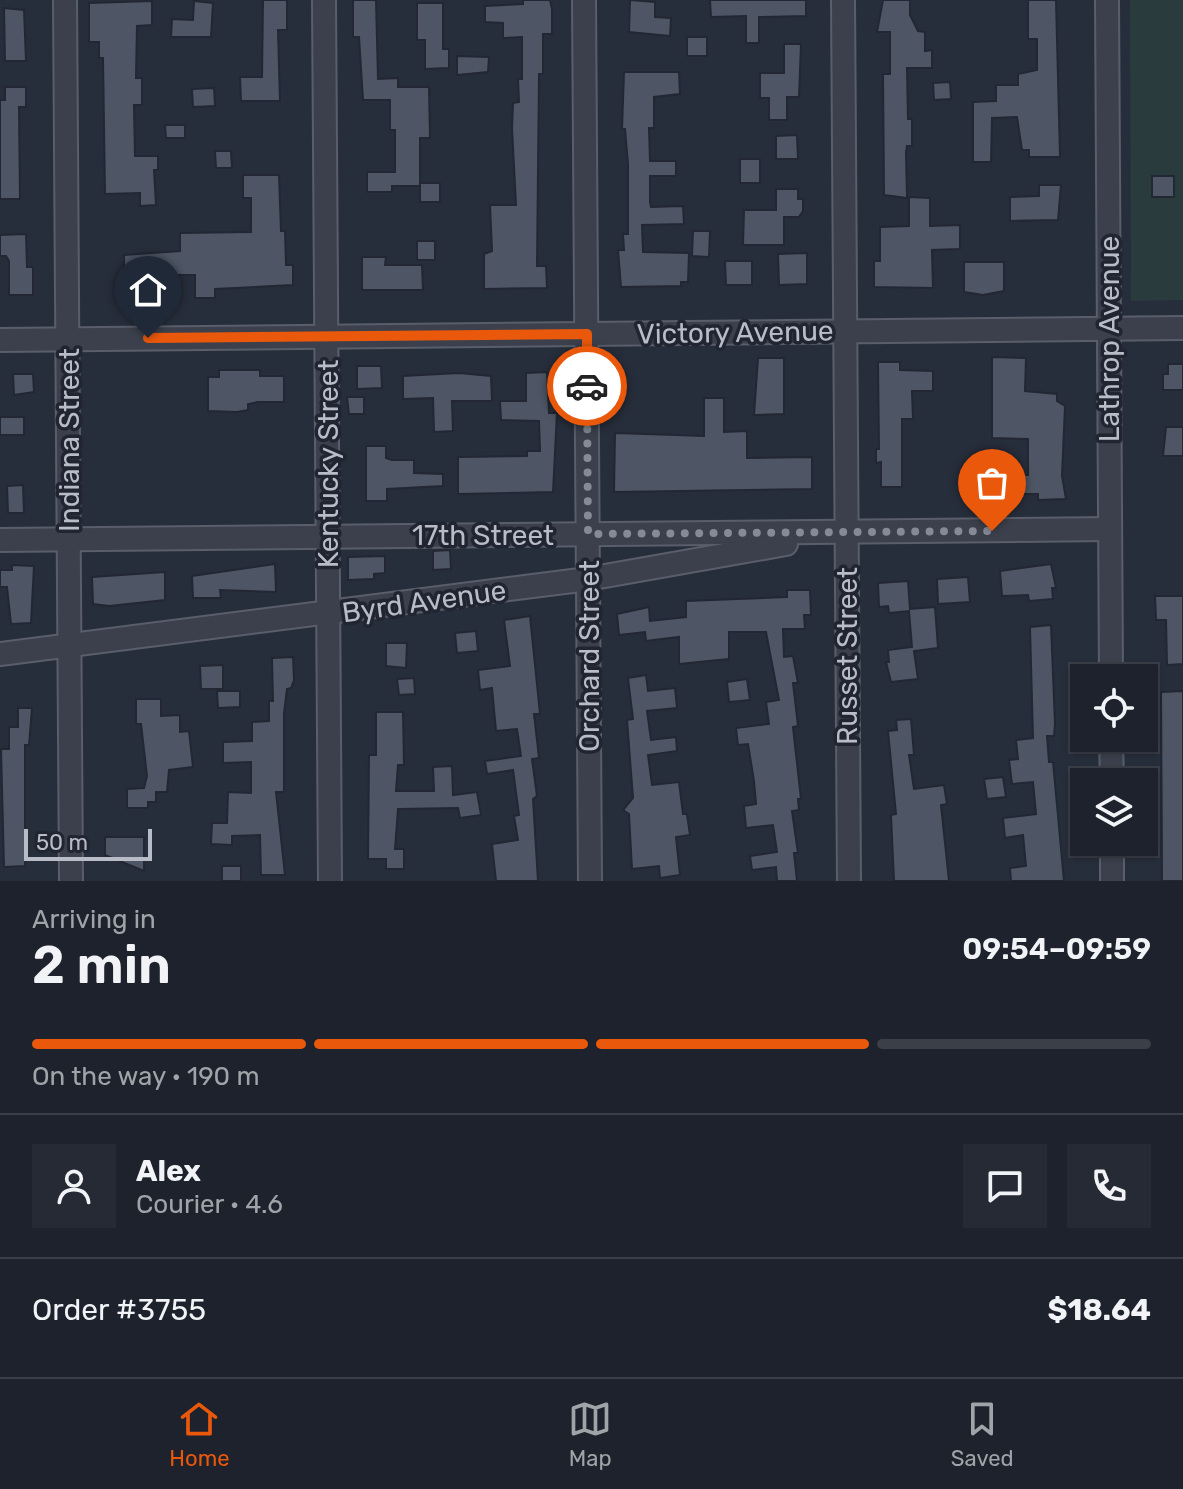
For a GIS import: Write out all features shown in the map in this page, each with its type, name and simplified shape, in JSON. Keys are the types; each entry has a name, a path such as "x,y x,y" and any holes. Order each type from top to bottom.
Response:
{"street":[{"name":"Indiana Street","path":"65,0 71,881"},
{"name":"Kentucky Street","path":"324,0 330,881"},
{"name":"Orchard Street","path":"584,0 590,881"},
{"name":"Russet Street","path":"843,0 849,881"},
{"name":"Lathrop Avenue","path":"1107,0 1111,664"},
{"name":"Victory Avenue","path":"0,340 1183,328"},
{"name":"17th Street","path":"0,540 1110,529"},
{"name":"Byrd Avenue","path":"0,654 329,615 588,579 846,534"},
{"path":"1112,856 1112,881"}],"shaded area":[{"path":"1130,0 1183,0 1183,300 1131,301"}],"building":[{"path":"263,0 287,0 287,30 278,30 280,101 241,101 240,77 262,77"},
{"path":"353,0 376,0 378,79 398,78 398,87 429,87 430,138 420,138 420,186 392,186 392,192 367,192 367,172 395,172 395,130 390,130 390,100 363,100 359,37 353,37"},
{"path":"523,0 550,0 552,9 552,34 543,34 543,74 539,74 537,266 546,266 547,288 484,289 484,254 492,251 490,205 516,205 513,103 519,102 518,79 522,79 522,37 503,38 503,23 485,22 485,6 523,4"},
{"path":"630,0 655,2 655,17 671,18 670,36 629,32"},
{"path":"710,0 806,0 806,16 759,17 759,43 746,43 746,16 711,17"},
{"path":"883,0 910,0 910,15 918,31 925,32 925,51 932,50 932,68 907,68 912,146 907,146 906,152 907,198 884,195 883,74 890,74 890,32 877,32"},
{"path":"1028,0 1056,0 1060,157 1029,157 1029,150 1022,150 1017,117 992,118 991,162 973,162 973,102 996,101 996,85 1018,85 1018,74 1037,70 1037,39 1028,39"},
{"path":"152,1 152,25 137,26 136,78 142,78 142,105 134,105 135,156 158,156 158,170 154,170 156,205 140,206 140,193 105,194 103,58 99,58 99,42 89,42 89,3"},
{"path":"194,1 213,3 211,37 171,37 172,19 193,20"},
{"path":"417,3 443,3 443,49 449,49 449,68 425,69 425,40 417,40"},
{"path":"4,8 24,10 26,61 5,61"},
{"path":"687,37 707,37 707,56 687,56"},
{"path":"784,44 801,44 799,97 787,97 787,120 769,120 769,98 760,98 760,73 784,73"},
{"path":"457,56 489,57 488,72 457,75"},
{"path":"624,72 679,72 680,94 654,97 654,128 649,128 650,161 676,161 676,176 650,176 650,202 651,207 683,206 684,224 642,225 643,252 689,253 688,282 681,282 681,286 621,287 618,250 624,250 623,234 628,234 628,164 625,129 622,129"},
{"path":"950,82 951,99 934,100 933,83"},
{"path":"5,87 26,87 26,107 19,107 20,199 0,199 0,100 5,100"},
{"path":"214,88 215,106 193,107 192,89"},
{"path":"165,125 185,125 185,138 166,138"},
{"path":"797,135 798,159 776,159 776,136"},
{"path":"215,151 231,151 232,168 216,168"},
{"path":"740,159 760,159 760,183 740,183"},
{"path":"243,175 279,175 281,231 285,231 286,265 293,265 293,285 215,289 215,298 195,298 195,275 147,275 147,284 124,284 124,255 180,251 180,233 251,232 251,198 243,198"},
{"path":"1152,176 1174,176 1174,197 1152,197"},
{"path":"420,183 440,183 440,202 420,202"},
{"path":"1039,185 1061,185 1058,220 1010,221 1010,197 1039,196"},
{"path":"776,189 798,189 798,199 803,199 803,211 799,217 784,217 784,245 743,245 744,210 776,210"},
{"path":"909,197 930,198 930,226 960,225 960,249 932,250 933,288 874,287 874,261 880,261 880,227 909,226"},
{"path":"693,231 710,231 709,257 692,256"},
{"path":"26,234 27,267 33,267 33,295 9,295 9,261 6,256 0,256 0,235"},
{"path":"417,241 435,241 435,260 417,260"},
{"path":"807,253 807,284 779,285 778,254"},
{"path":"362,257 386,257 385,265 422,265 423,290 362,290"},
{"path":"725,261 752,261 752,285 726,285"},
{"path":"964,262 1004,262 1004,291 983,295 964,292"},
{"path":"992,357 1026,358 1025,391 1057,394 1057,401 1065,406 1062,476 1066,499 1038,500 1038,494 1016,494 1016,475 1028,475 1028,439 992,438"},
{"path":"758,358 784,358 784,414 754,415"},
{"path":"878,362 900,362 900,370 933,371 933,391 912,391 913,419 902,419 902,487 881,487 881,462 876,463 876,449 879,449"},
{"path":"1168,364 1183,364 1183,390 1163,390 1163,374 1168,374"},
{"path":"357,366 381,366 382,388 357,389"},
{"path":"219,370 260,370 260,376 284,376 284,402 248,404 248,410 237,412 208,411 208,377 219,377"},
{"path":"547,372 549,413 557,413 553,492 458,494 458,457 527,456 527,451 540,451 539,421 501,420 500,401 526,401 526,373"},
{"path":"459,373 491,376 492,401 452,401 453,431 434,432 433,398 403,399 403,376"},
{"path":"13,374 33,374 34,392 14,395"},
{"path":"347,397 364,397 364,414 349,414"},
{"path":"704,398 724,398 724,432 747,431 747,458 812,457 812,489 614,492 615,433 704,436"},
{"path":"0,417 24,417 24,435 0,435"},
{"path":"1166,427 1183,427 1183,456 1163,456"},
{"path":"366,446 386,446 386,458 392,460 414,460 414,473 443,474 443,486 387,489 387,501 366,501"},
{"path":"23,485 24,513 8,513 7,486"},
{"path":"450,550 451,569 433,570 433,551"},
{"path":"385,556 385,573 374,574 374,579 348,580 348,557"},
{"path":"275,564 276,592 220,590 221,598 193,598 192,576"},
{"path":"1051,564 1056,588 1052,588 1053,599 1029,601 1028,595 1002,596 1000,571"},
{"path":"12,565 34,566 31,623 11,624 7,587 0,587 0,570 12,570"},
{"path":"165,572 165,600 109,606 93,604 92,577"},
{"path":"968,577 970,602 938,604 937,579"},
{"path":"908,581 910,609 935,607 938,648 914,651 918,679 891,682 886,662 889,662 888,650 912,647 909,611 889,613 888,606 879,607 878,583"},
{"path":"787,590 810,590 811,615 804,615 805,629 783,629 784,657 793,656 798,683 793,683 798,726 793,727 801,799 798,799 799,810 792,811 798,853 794,853 797,881 777,881 776,867 752,870 750,856 777,852 773,825 746,828 744,806 756,804 754,781 748,744 738,745 736,728 769,724 766,702 779,700 766,632 729,632 729,659 679,664 679,637 646,641 645,632 619,635 617,614 649,607 650,621 686,617 686,601 787,597"},
{"path":"1155,596 1183,596 1183,664 1167,665 1166,620 1156,620"},
{"path":"530,616 540,714 534,714 539,758 532,759 537,796 533,799 538,881 496,881 492,844 518,840 514,816 519,815 513,770 487,774 485,761 521,756 517,729 496,731 492,688 480,690 478,670 510,666 504,620"},
{"path":"1051,625 1055,724 1054,736 1047,736 1049,762 1053,762 1064,881 1011,881 1010,868 1026,866 1023,835 1005,838 1003,818 1036,814 1033,782 1012,784 1009,760 1018,759 1016,740 1033,738 1030,627"},
{"path":"476,631 478,651 457,653 455,633"},
{"path":"386,643 407,643 406,668 386,666"},
{"path":"293,657 294,680 291,688 287,689 284,713 284,792 276,792 285,875 261,875 260,835 232,836 232,845 211,844 212,823 227,823 228,792 251,793 251,762 223,763 223,742 252,741 252,722 269,721 269,701 273,701 272,658"},
{"path":"223,665 223,689 201,689 200,666"},
{"path":"646,675 648,691 675,688 677,708 647,711 651,740 676,737 677,751 648,755 652,785 679,782 683,814 687,814 690,835 676,837 680,875 660,878 659,866 632,869 629,814 623,810 633,798 627,720 633,719 628,678"},
{"path":"414,678 415,694 399,695 397,679"},
{"path":"747,679 750,700 729,702 727,682"},
{"path":"217,691 240,691 240,707 218,708"},
{"path":"1183,691 1183,881 1162,881 1161,692"},
{"path":"136,699 161,699 161,716 180,715 180,732 189,731 193,767 169,770 167,792 156,792 156,802 148,802 148,808 127,808 127,789 144,788 147,776 141,724 136,724"},
{"path":"18,708 32,708 29,745 25,745 25,866 4,867 1,749 9,749 9,727 18,727"},
{"path":"376,712 403,712 404,765 398,765 396,791 434,791 433,767 452,766 453,795 477,792 481,815 460,818 458,808 398,809 395,849 404,849 404,869 386,869 386,859 368,859 369,755 376,755"},
{"path":"911,719 914,755 909,755 914,789 944,785 947,804 941,805 949,881 894,881 891,815 896,814 888,731 897,730 896,720"},
{"path":"1003,777 1006,797 987,799 984,779"},
{"path":"105,837 144,837 144,871 105,855"},
{"path":"222,866 241,866 241,881 222,881"}],"way so far":[{"path":"587,386 588,534 992,531"}],"route":[{"path":"148,338 587,334 587,386"}]}
